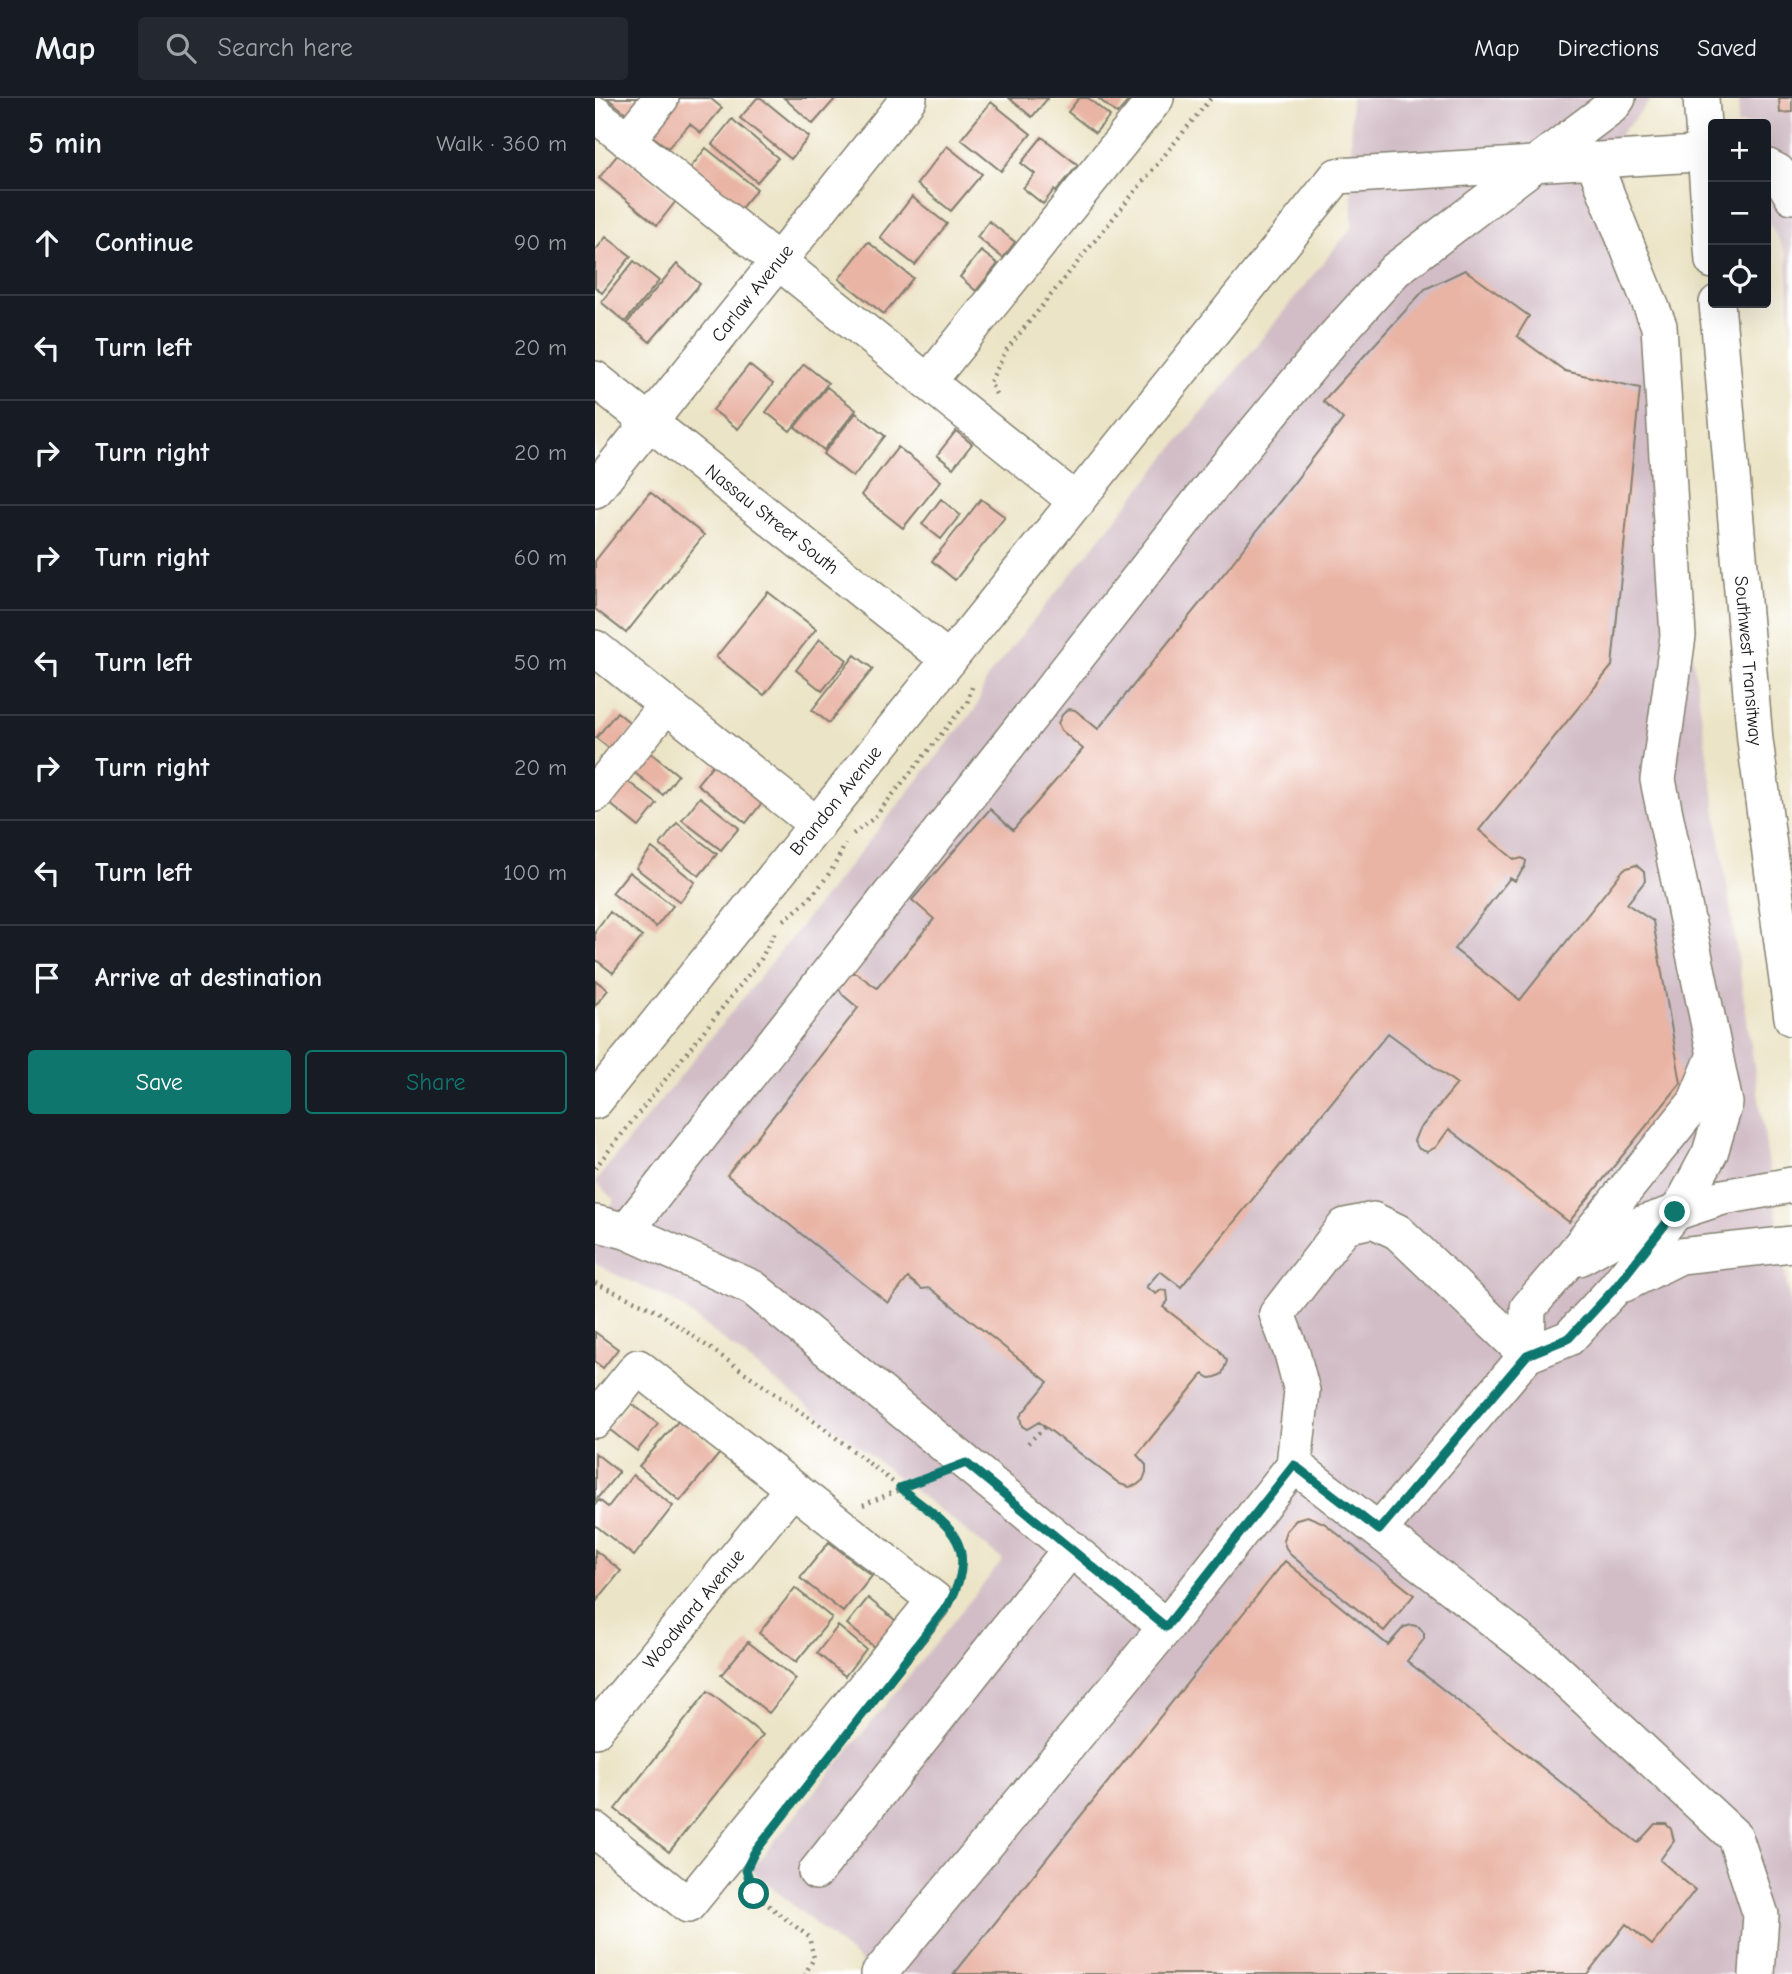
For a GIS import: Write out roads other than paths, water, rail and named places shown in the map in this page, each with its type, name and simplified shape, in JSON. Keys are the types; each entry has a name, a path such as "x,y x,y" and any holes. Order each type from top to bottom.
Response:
{"street":[{"path":"627,140 661,98"},
{"name":"Carlaw Avenue","path":"595,490 909,98"},
{"path":"928,382 1156,98"},
{"path":"1166,1627 753,1289 610,1227 1331,341 1395,270 1612,106 1618,98"},
{"path":"1701,98 1708,146"},
{"path":"595,114 1077,502"},
{"name":"Brandon Avenue","path":"595,1101 817,825 962,671 1077,502 1337,176 1708,153"},
{"path":"1379,1530 1527,1355 1569,1338 1615,1288 1683,1203 1710,1153 1725,1102 1658,780 1678,636 1659,326 1593,160"},
{"path":"1771,169 1777,172 1792,196"},
{"path":"1710,182 1712,245"},
{"name":"Southwest Transitway","path":"1717,308 1755,740 1792,1018"},
{"name":"Nassau Street South","path":"595,379 962,671"},
{"path":"595,648 817,825"},
{"path":"595,794 666,705"},
{"path":"1527,1355 1528,1308 1695,1103 1714,1057"},
{"path":"1564,1266 1638,1225 1723,1197 1792,1185"},
{"path":"879,1974 1166,1627 1294,1465 1302,1391 1292,1353 1277,1314 1345,1226 1373,1220 1398,1233 1527,1355"},
{"path":"1615,1288 1679,1256 1792,1244"},
{"path":"595,1420 638,1367 936,1600 688,1905 595,1830"},
{"path":"1294,1465 1545,1660 1735,1837 1761,1915 1757,1974"},
{"name":"Woodward Avenue","path":"595,1730 792,1489"},
{"path":"816,1872 1071,1548"}]}
